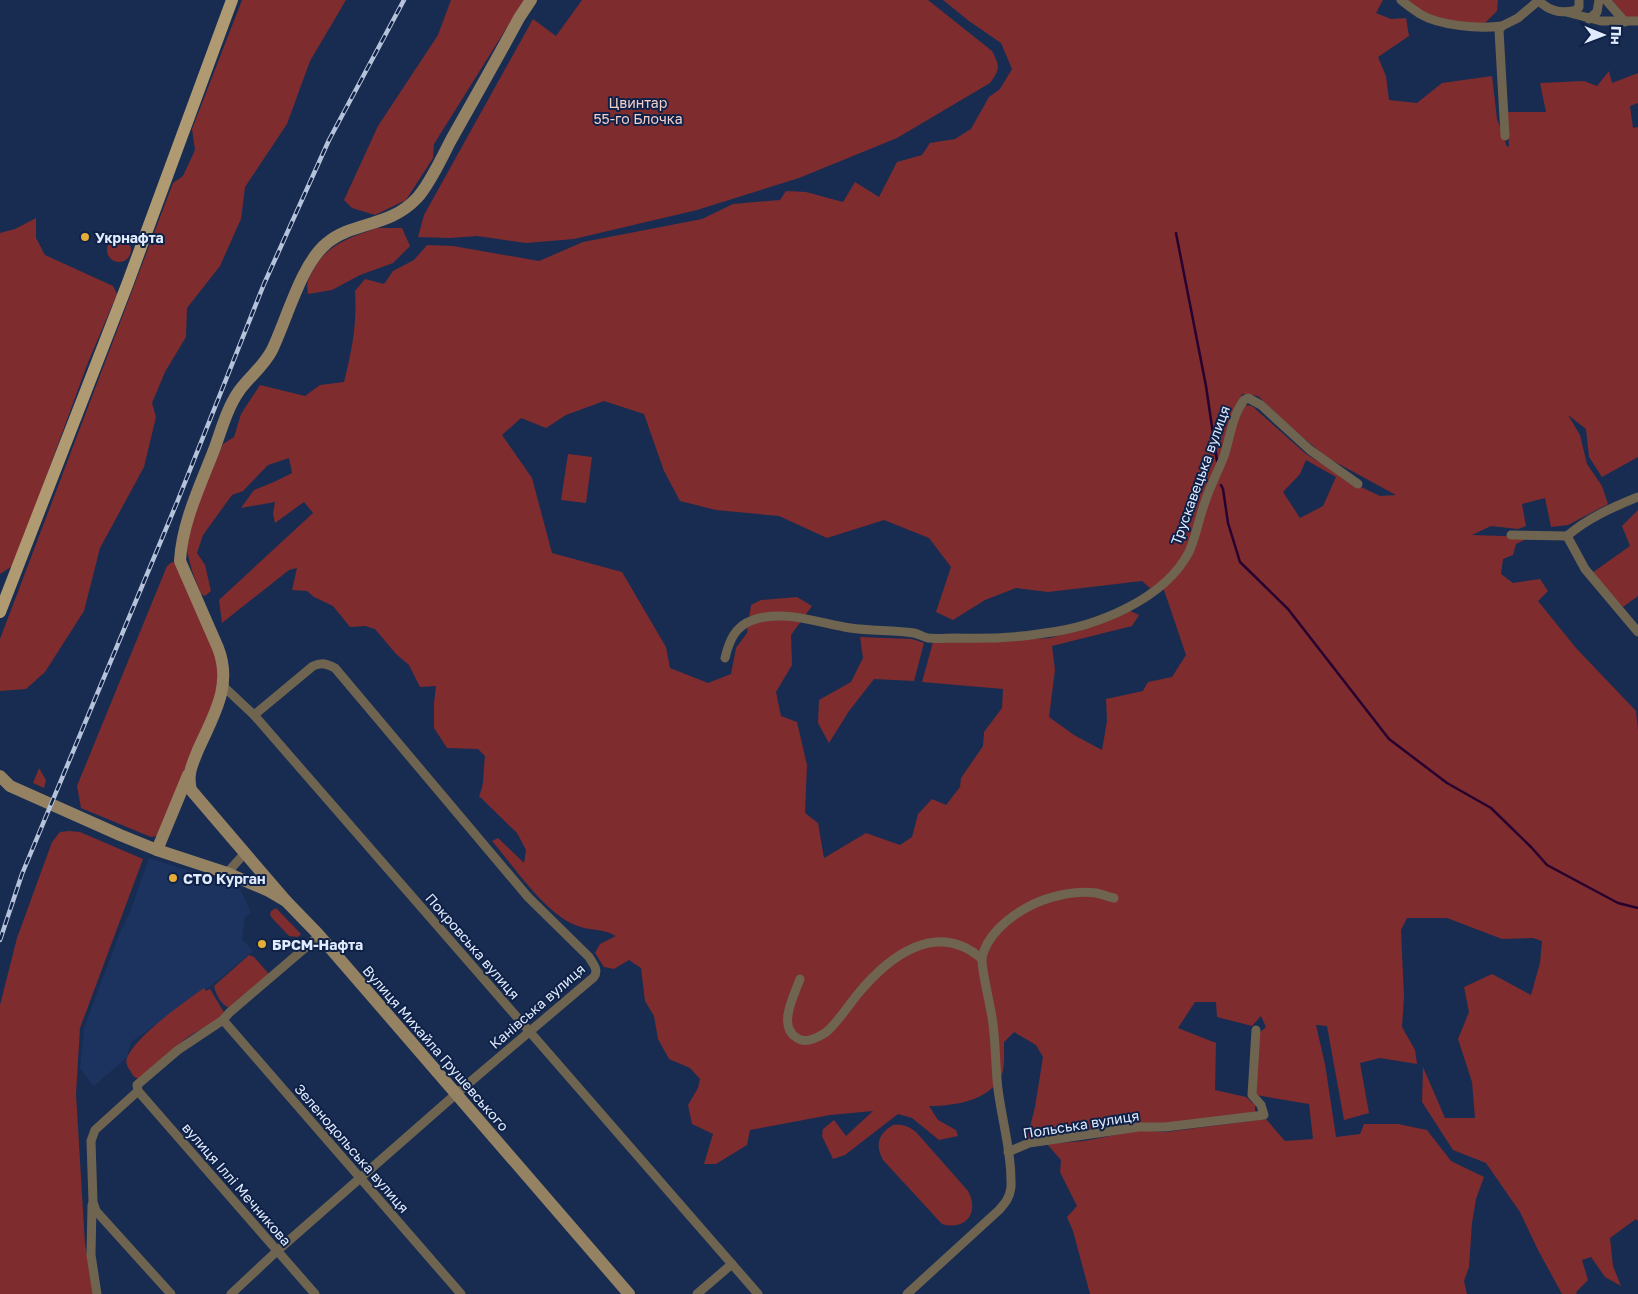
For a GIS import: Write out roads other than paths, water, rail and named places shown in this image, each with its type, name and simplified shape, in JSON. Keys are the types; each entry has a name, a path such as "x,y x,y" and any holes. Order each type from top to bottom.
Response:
{"main road":[{"path":"0,612 143,242 232,0"}],"street":[{"path":"157,850 218,704 223,686 223,661 180,561 186,523 228,410 238,391 259,369 271,352 306,270 315,254 328,242 346,232 381,222 399,213 417,198 531,0"},
{"path":"1401,0 1422,15 1452,24 1486,28 1502,26 1518,18 1538,1 1551,10 1566,12 1589,19 1625,22 1638,21"},
{"path":"1566,12 1576,10 1579,7 1579,0"},
{"path":"1589,19 1597,12 1599,0"},
{"path":"1606,0 1625,22"},
{"path":"1502,26 1499,30 1498,38 1504,136"},
{"name":"Трускавецька вулиця","path":"725,658 727,648 736,631 742,625 766,618 786,616 850,628 914,634 929,638 978,639 1055,632 1079,626 1127,608 1144,598 1165,580 1179,566 1189,552 1205,501 1223,457 1236,414 1244,400 1248,398 1261,405 1310,450 1358,484"},
{"path":"1510,535 1567,536 1594,517 1638,497"},
{"path":"1567,536 1585,570 1638,632"},
{"name":"Канівська вулиця","path":"231,1294 277,1251 456,1094 594,977 596,972 595,967 581,948 528,896 335,668 320,663 313,666 254,715"},
{"name":"Покровська вулиця","path":"223,686 254,715 758,1294"},
{"path":"189,772 191,790 286,901"},
{"name":"Вулиця Михайла Грушевського","path":"0,776 10,786 50,805 157,850 227,873 269,891 286,901 320,936 629,1294"},
{"path":"227,873 244,854"},
{"path":"800,979 790,1008 787,1024 791,1034 799,1040 809,1041 826,1032 878,971 895,958 912,949 928,942 943,941 974,952 982,959 986,945 998,930 1014,915 1030,906 1047,899 1080,893 1094,893 1114,898"},
{"path":"97,1294 91,1255 94,1206 91,1141 95,1130 138,1091 137,1084 178,1050 223,1020 320,936"},
{"name":"Польська вулиця","path":"982,959 993,1027 998,1086 1008,1152 1029,1143 1139,1126 1166,1127 1264,1115 1261,1105 1252,1095 1252,1068 1256,1030"},
{"name":"Зеленодольська вулиця","path":"223,1020 461,1294"},
{"name":"вулиця Іллі Мечникова","path":"138,1091 315,1294"},
{"path":"907,1294 1000,1210 1009,1198 1008,1152"},
{"path":"94,1206 171,1294"},
{"path":"697,1294 732,1264"}],"waterway":[{"path":"1176,233 1206,386 1217,461"},
{"path":"1221,485 1228,523 1240,562 1288,609 1389,739 1447,783 1491,808 1547,865 1618,903 1638,908"}],"railway":[{"path":"0,940 22,874 178,500 264,284 329,140 404,0"}],"place":[{"name":"Укрнафта","path":"85,237"},
{"name":"СТО Курган","path":"173,878"},
{"name":"БРСМ-Нафта","path":"262,944"}],"park label":[{"name":"Цвинтар 55-го Блочка","path":"638,110"}]}
